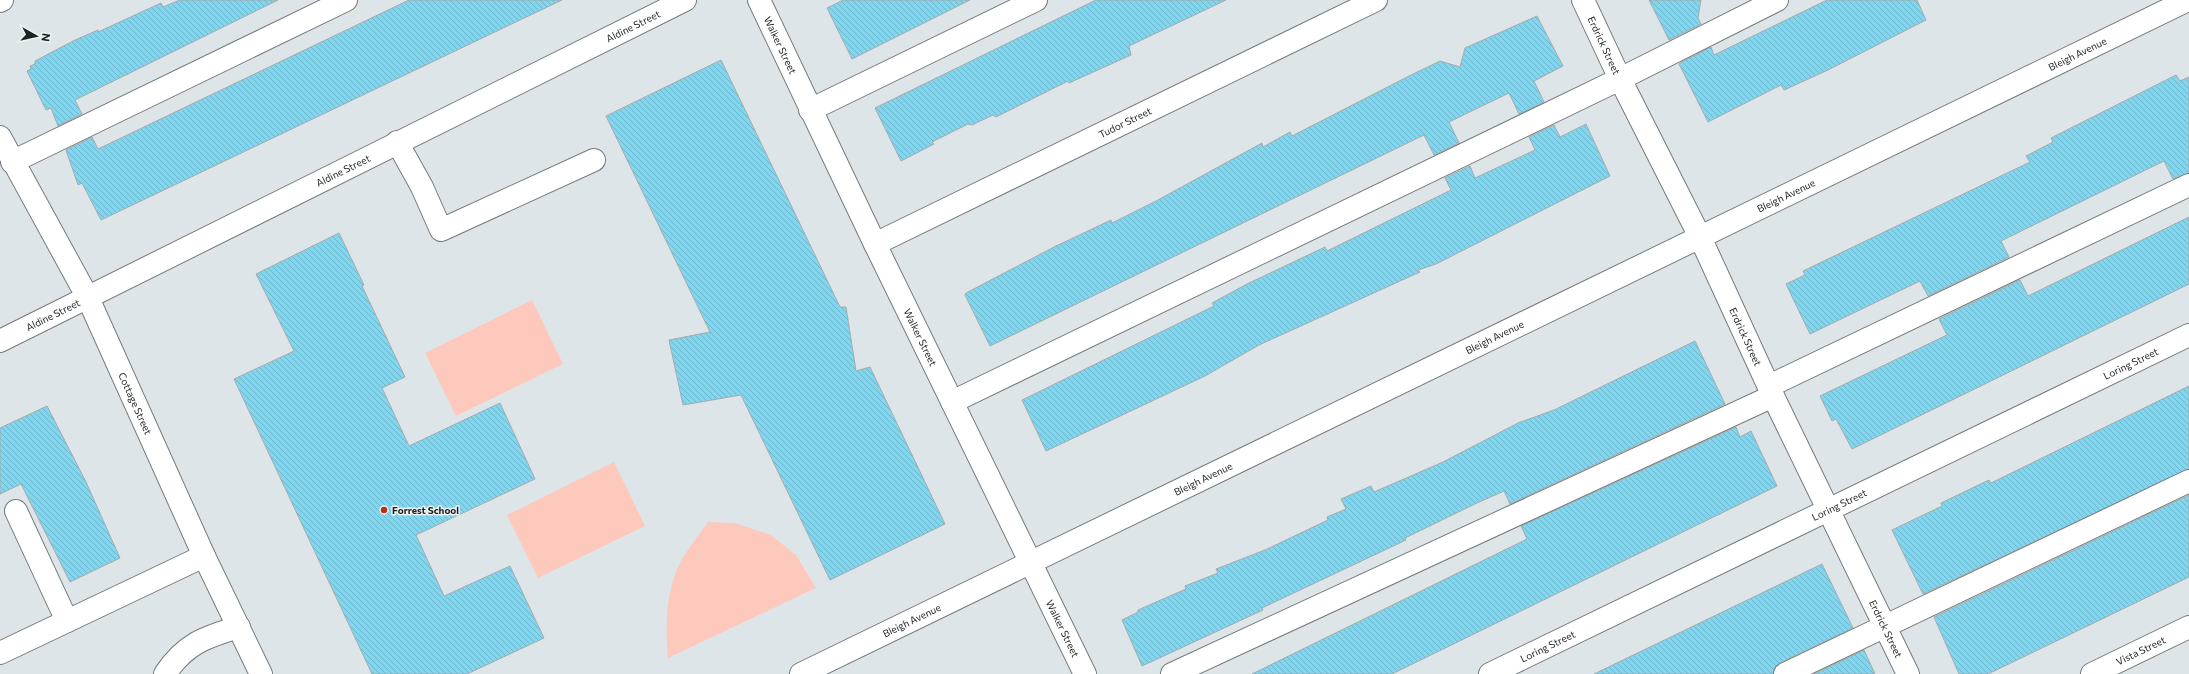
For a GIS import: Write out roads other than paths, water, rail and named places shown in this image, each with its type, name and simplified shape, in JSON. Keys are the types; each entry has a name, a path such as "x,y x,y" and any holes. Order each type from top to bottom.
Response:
{"street":[{"path":"4,147 346,0"},
{"name":"Aldine Street","path":"0,341 397,142 685,0"},
{"name":"Walker Street","path":"759,0 810,110 1085,674"},
{"path":"810,110 1036,0"},
{"name":"Tudor Street","path":"875,244 1376,0"},
{"name":"Erdrick Street","path":"1583,0 1620,79 1700,237 1771,391 1908,674"},
{"path":"952,402 1620,79 1777,0"},
{"name":"Bleigh Avenue","path":"801,674 2188,0"},
{"path":"397,142 422,187 441,230 594,160"},
{"name":"Cottage Street","path":"4,147 88,298 204,556 261,674"},
{"path":"1172,674 1771,391 2189,185"},
{"name":"Loring Street","path":"1490,674 2189,336"},
{"path":"1785,674 1884,625 2189,481"},
{"path":"16,511 66,621"},
{"path":"0,653 204,556"},
{"path":"165,674 175,659 204,637 239,627"},
{"name":"Vista Street","path":"2092,674 2189,627"}],"place":[{"name":"Forrest School","path":"384,510"}]}
